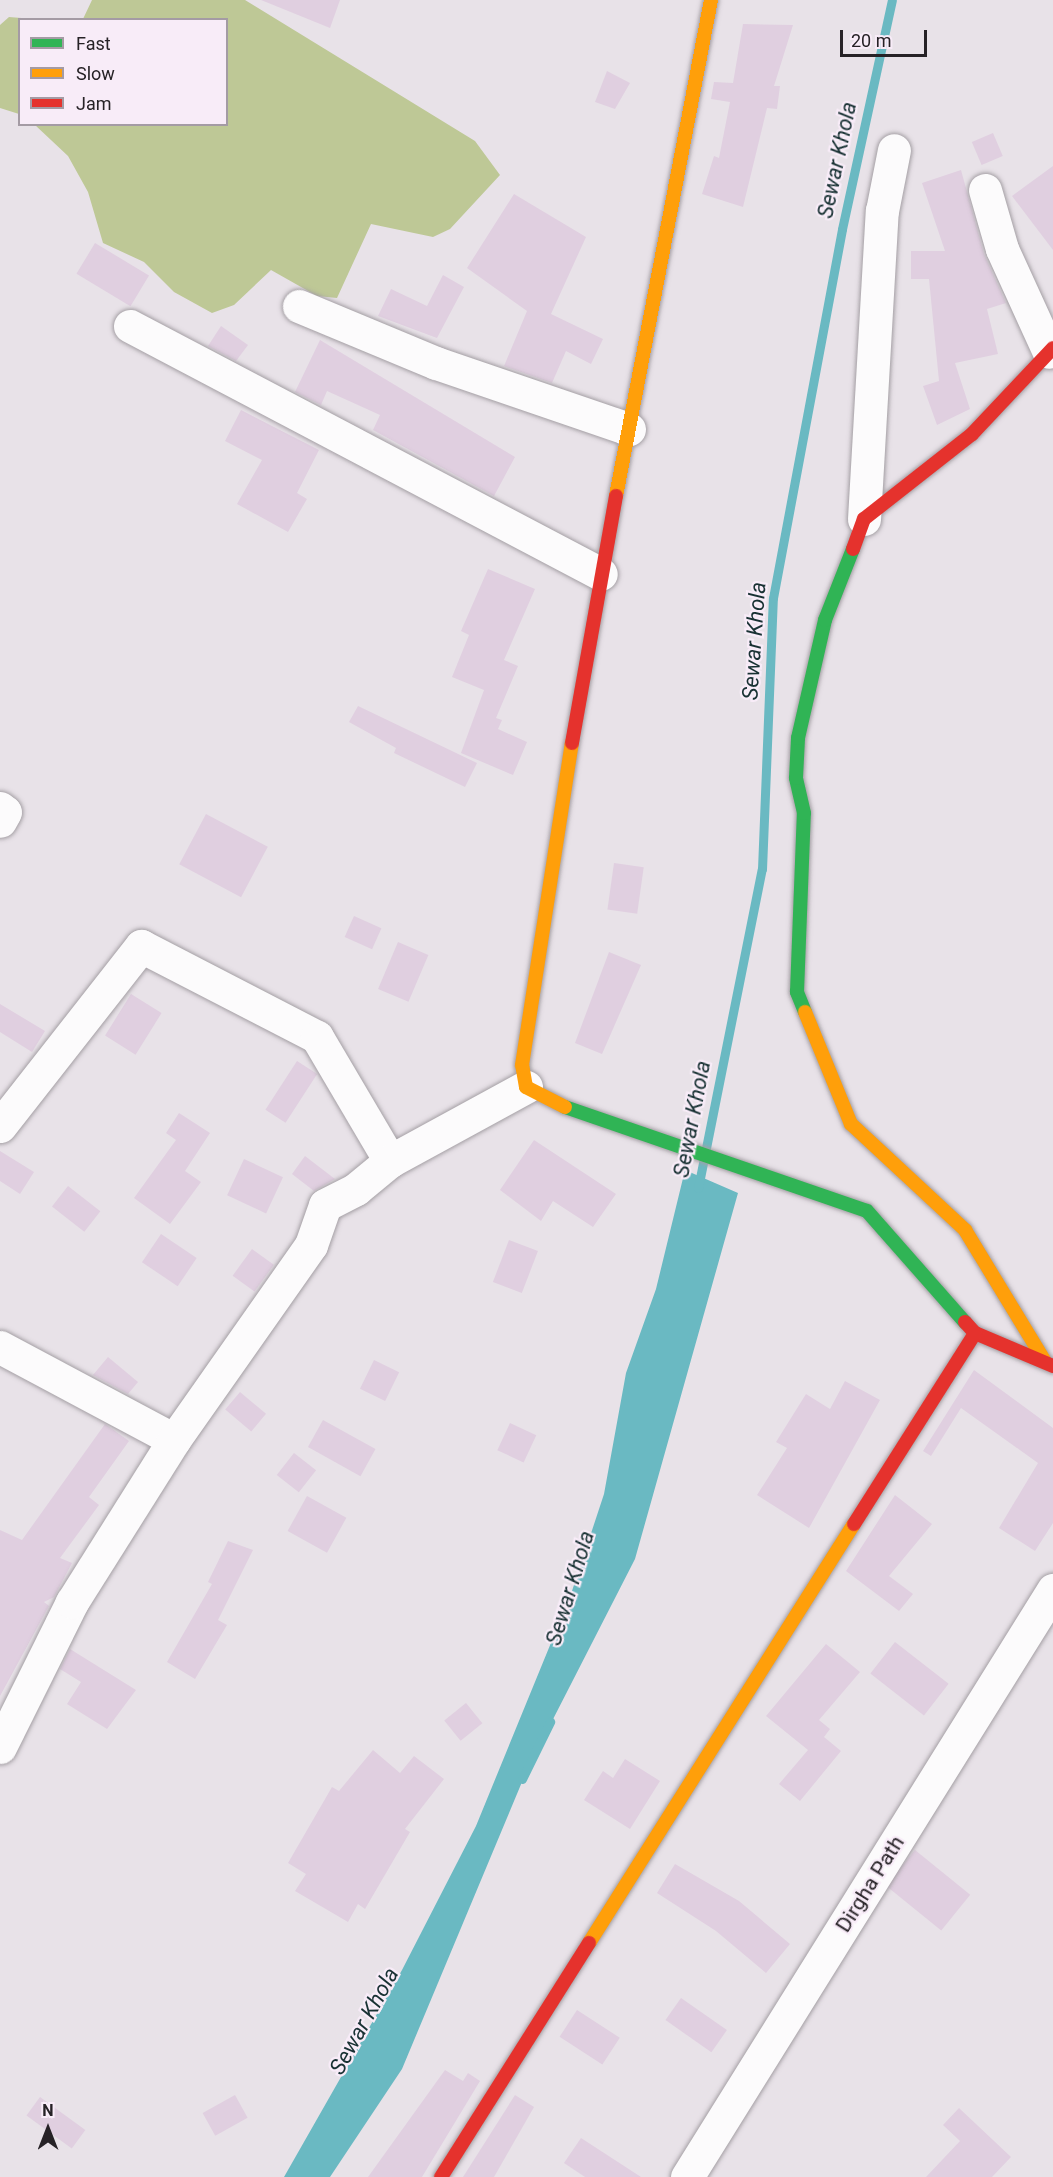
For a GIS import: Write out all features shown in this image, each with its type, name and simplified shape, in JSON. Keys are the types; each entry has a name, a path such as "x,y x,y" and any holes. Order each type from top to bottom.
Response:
{"street":[{"path":"526,1087 522,1065 528,1016 601,574 711,0"},
{"path":"894,150 882,211 864,519 825,620 798,738 796,777 804,813 797,992 851,1124 965,1230 1048,1363"},
{"path":"864,519 972,434 1051,350 1002,249 985,190"},
{"path":"299,306 436,363 629,429"},
{"path":"130,326 601,574"},
{"path":"0,808 5,812 0,821"},
{"path":"0,1126 141,946 317,1037 390,1161"},
{"path":"526,1087 559,1105 611,1120 867,1211 975,1333 1048,1363"},
{"path":"0,1747 72,1602 174,1440 311,1245 325,1205 356,1190 390,1161 526,1087"},
{"path":"441,2177 975,1333"},
{"path":"0,1347 174,1440"},
{"name":"Dirgha Path","path":"687,2177 1053,1590"}],"green space":[{"path":"92,0 245,0 475,141 500,175 450,229 433,237 371,224 337,298 317,296 271,270 234,305 212,313 174,292 144,262 103,243 88,192 68,156 36,126 228,126 228,18 83,18"},
{"path":"9,17 22,18 18,18 18,114 0,108 0,25"}],"water":[{"path":"685,1170 738,1193 635,1559 527,1770 402,2069 330,2177 284,2177 402,1970 476,1826 571,1594 604,1494 626,1373 656,1289"}],"building":[{"path":"261,0 340,0 330,28"},
{"path":"743,24 793,25 774,86 780,86 777,109 767,108 743,207 702,194 714,156 719,158 730,102 711,99 714,82 733,83"},
{"path":"607,71 630,83 615,109 595,102"},
{"path":"993,133 1003,156 982,165 972,142"},
{"path":"1053,166 1053,250 1012,196"},
{"path":"961,170 984,254 1006,303 987,309 998,354 955,363 970,409 937,425 923,386 939,381 929,279 911,279 911,251 945,251 922,183"},
{"path":"514,194 586,237 551,314 603,339 591,364 566,351 552,383 504,366 527,311 467,268"},
{"path":"95,243 149,275 130,306 76,274"},
{"path":"443,275 464,287 437,338 378,316 391,289 427,306"},
{"path":"221,326 248,345 236,361 208,346"},
{"path":"320,340 515,457 494,496 373,430 380,415 327,391 321,405 295,392"},
{"path":"241,410 319,450 297,493 307,499 288,532 237,504 262,460 225,441"},
{"path":"488,569 535,589 504,660 518,666 496,718 502,720 498,729 527,742 513,775 461,753 484,690 452,677 469,635 461,631"},
{"path":"358,706 477,763 465,787 394,753 396,748 349,722"},
{"path":"206,814 268,847 241,897 179,864"},
{"path":"614,863 644,867 637,914 607,910"},
{"path":"354,916 381,928 372,949 345,937"},
{"path":"398,942 428,955 408,1002 378,989"},
{"path":"609,952 641,965 602,1054 575,1043"},
{"path":"131,994 162,1013 136,1055 105,1036"},
{"path":"0,1004 45,1031 32,1052 0,1032"},
{"path":"297,1061 317,1074 286,1123 265,1110"},
{"path":"179,1113 210,1133 185,1171 201,1182 170,1224 134,1198 176,1140 166,1133"},
{"path":"534,1140 616,1194 593,1227 553,1201 541,1221 500,1190"},
{"path":"0,1151 34,1172 20,1194 0,1181"},
{"path":"305,1156 335,1179 314,1191 292,1174"},
{"path":"244,1159 283,1177 266,1213 227,1195"},
{"path":"68,1186 100,1211 84,1232 52,1206"},
{"path":"161,1234 197,1258 178,1286 142,1262"},
{"path":"509,1240 538,1251 522,1293 493,1282"},
{"path":"252,1249 274,1265 254,1292 233,1276"},
{"path":"108,1357 138,1382 128,1394 93,1375"},
{"path":"374,1360 399,1372 385,1401 360,1389"},
{"path":"974,1370 1053,1428 1053,1523 1035,1551 999,1528 1038,1463 961,1408 931,1456 923,1451"},
{"path":"845,1381 880,1400 809,1528 757,1495 787,1448 776,1442 806,1394 830,1409"},
{"path":"240,1392 266,1414 251,1431 225,1410"},
{"path":"323,1420 375,1449 360,1476 308,1447"},
{"path":"510,1423 536,1435 524,1462 497,1450"},
{"path":"105,1424 129,1441 89,1497 99,1505 60,1558 72,1563 54,1597 44,1602 49,1606 0,1696 0,1530 22,1540"},
{"path":"294,1453 316,1470 299,1492 277,1475"},
{"path":"895,1495 932,1524 889,1576 913,1594 899,1611 846,1571"},
{"path":"307,1496 346,1518 327,1553 288,1531"},
{"path":"228,1541 253,1550 218,1620 227,1625 195,1679 167,1662 212,1584 208,1582"},
{"path":"895,1642 949,1684 924,1715 870,1674"},
{"path":"826,1644 860,1672 819,1720 830,1729 824,1737 841,1751 800,1801 779,1784 808,1750 766,1716"},
{"path":"70,1649 136,1690 107,1729 67,1704 81,1682 60,1669"},
{"path":"466,1703 482,1723 461,1741 444,1721"},
{"path":"373,1750 400,1773 414,1756 444,1779 405,1829 410,1832 365,1909 358,1904 348,1922 295,1891 306,1874 288,1863 332,1787 339,1791"},
{"path":"625,1759 660,1781 630,1829 584,1800 603,1771 613,1778"},
{"path":"915,1850 970,1895 941,1930 886,1886"},
{"path":"675,1864 739,1901 790,1944 766,1973 716,1931 657,1893"},
{"path":"681,1998 727,2030 711,2052 666,2020"},
{"path":"577,2010 620,2038 602,2065 560,2037"},
{"path":"445,2070 463,2081 468,2073 480,2081 422,2177 368,2177"},
{"path":"235,2095 248,2118 215,2136 203,2113"},
{"path":"515,2095 534,2107 494,2177 463,2177"},
{"path":"40,2097 85,2130 72,2149 26,2116"},
{"path":"959,2108 1011,2157 992,2177 926,2177 960,2141 943,2125"},
{"path":"581,2138 641,2177 585,2177 564,2163"}],"waterway":[{"name":"Sewar Khola","path":"698,1188 762,869 773,598 842,229 892,0"},
{"name":"Sewar Khola","path":"522,1779 550,1722"}],"traffic: fast":[{"path":"805,1012 797,992 804,813 796,778 798,738 825,620 853,549"},
{"path":"565,1107 867,1211 965,1322"}],"traffic: slow":[{"path":"616,496 711,0"},
{"path":"565,1107 526,1087 522,1065 572,743"},
{"path":"805,1012 851,1124 965,1230 1044,1360"},
{"path":"589,1943 854,1524"}],"traffic: jam":[{"path":"853,549 864,519 972,434 1053,348"},
{"path":"572,743 616,496"},
{"path":"965,1322 975,1333 1053,1366"},
{"path":"854,1524 975,1333"},
{"path":"441,2177 589,1943"}]}
